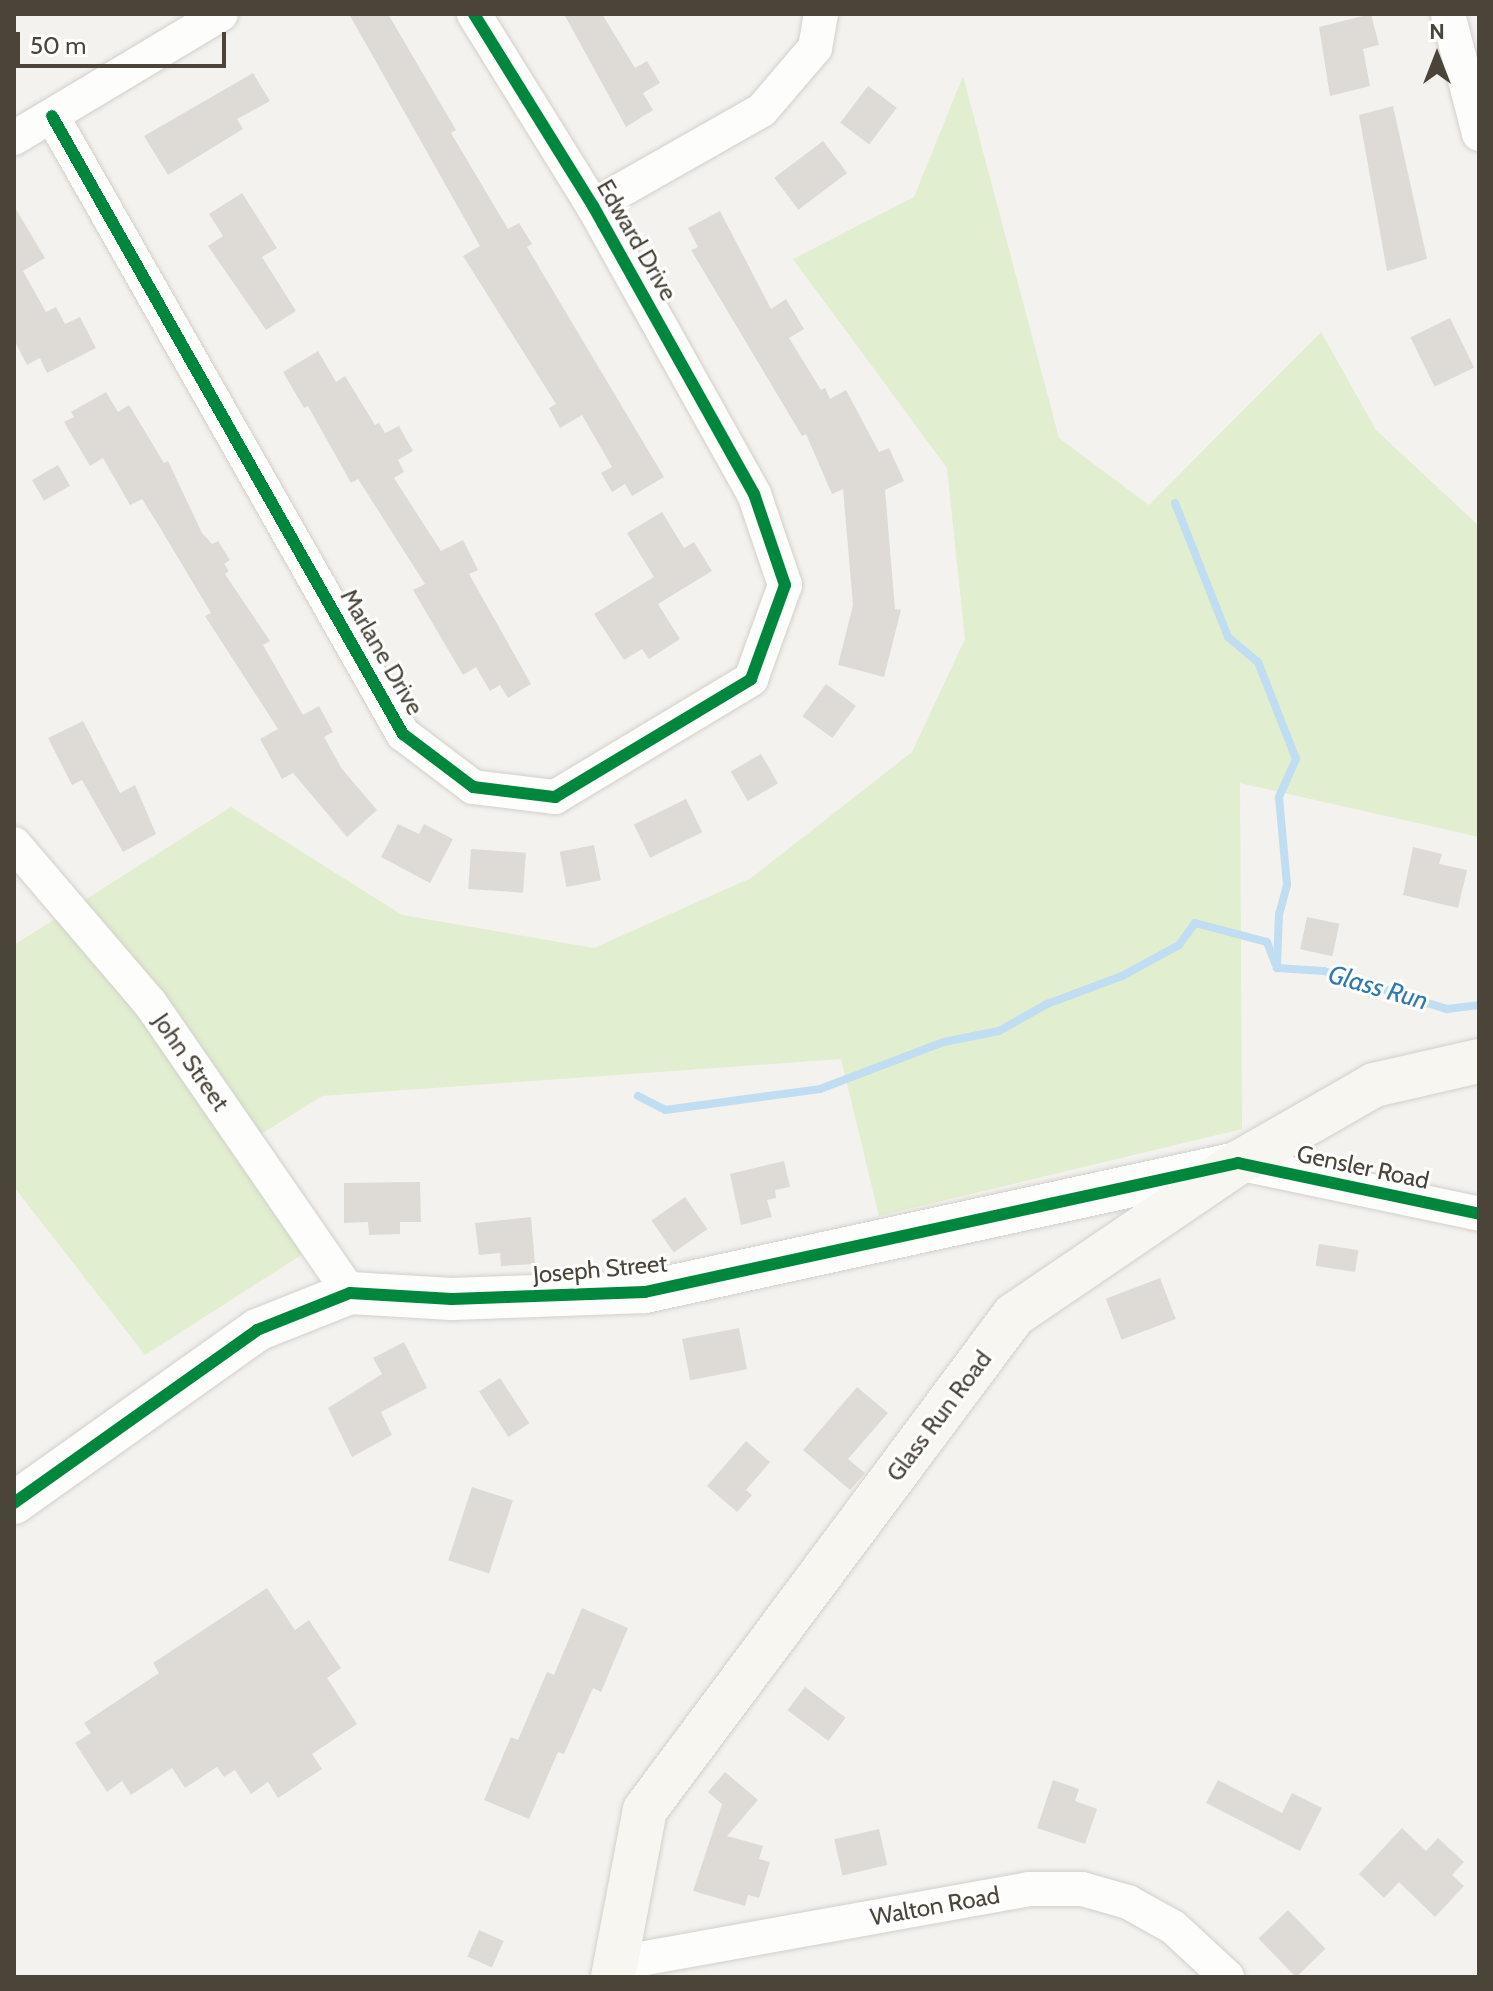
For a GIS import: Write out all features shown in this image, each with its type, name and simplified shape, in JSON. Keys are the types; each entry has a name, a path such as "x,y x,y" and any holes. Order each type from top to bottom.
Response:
{"main road":[{"name":"Glass Run Road","path":"616,1970 645,1810 1014,1315 1238,1163 1374,1085 1479,1061"}],"street":[{"path":"14,138 221,14"},
{"name":"Edward Drive","path":"474,14 593,206 754,494"},
{"path":"593,206 762,110 815,48 821,14"},
{"path":"1448,14 1479,134"},
{"name":"Marlane Drive","path":"52,116 403,734 473,787 555,797 751,679 785,585 754,494"},
{"name":"John Street","path":"14,844 150,1003 350,1293"},
{"name":"Joseph Street","path":"14,1503 257,1330 350,1293 452,1299 645,1292 1238,1163"},
{"name":"Gensler Road","path":"1238,1163 1479,1214"},
{"name":"Walton Road","path":"616,1970 1028,1889 1082,1889 1128,1902 1173,1927 1227,1977"}],"green space":[{"path":"963,76 1059,438 1149,505 1321,332 1376,430 1479,526 1479,837 1240,783 1242,1129 879,1216 841,1059 322,1096 247,1143 317,1245 145,1355 14,1187 14,945 231,807 402,915 594,948 751,878 912,752 965,639 947,468 793,259 914,197"}],"building":[{"path":"349,14 388,14 456,130 451,133 508,229 519,223 532,244 527,247 664,477 632,496 625,484 612,492 601,473 612,467 582,415 560,428 549,408 556,404 463,256 480,246"},
{"path":"564,14 602,14 635,68 647,61 660,83 643,93 653,110 626,127"},
{"path":"1371,14 1379,45 1363,49 1370,86 1330,96 1319,27"},
{"path":"253,73 270,101 237,119 243,129 168,175 144,136"},
{"path":"868,86 897,108 869,144 840,123"},
{"path":"1393,106 1427,259 1387,271 1359,115"},
{"path":"823,141 847,173 798,210 774,178"},
{"path":"242,193 277,248 262,257 296,311 266,330 208,246 223,236 209,214"},
{"path":"14,206 45,258 23,271 46,312 56,307 65,324 80,317 96,348 47,373 40,358 27,365 14,340"},
{"path":"720,211 771,309 786,299 804,329 789,338 821,390 825,388 830,399 846,390 879,452 889,448 904,481 885,490 895,609 901,610 884,677 838,665 853,605 843,489 832,494 806,434 802,436 691,250 698,247 688,228"},
{"path":"1450,318 1474,367 1435,387 1410,337"},
{"path":"318,351 336,382 345,376 375,425 379,423 385,433 399,426 413,451 398,460 404,472 394,478 441,551 463,540 478,570 469,574 531,684 508,698 500,685 490,691 476,667 463,675 413,590 425,584 358,479 351,483 308,406 304,408 283,372"},
{"path":"106,392 118,412 129,405 164,463 168,461 202,533 212,544 218,541 230,560 224,564 229,571 225,574 270,641 263,645 303,715 319,706 333,732 324,737 342,769 377,810 347,837 293,773 282,779 260,739 278,729 205,616 211,613 142,499 130,505 103,458 90,466 64,422 74,417 71,412"},
{"path":"58,465 70,486 44,501 32,480"},
{"path":"662,512 684,548 694,542 712,571 658,604 680,639 649,659 642,649 624,660 594,614 654,577 627,533"},
{"path":"826,684 856,706 832,738 802,716"},
{"path":"83,721 120,793 135,785 156,834 123,852 82,780 72,785 48,738"},
{"path":"761,754 778,783 748,801 731,772"},
{"path":"686,799 702,832 650,858 634,824"},
{"path":"398,824 419,834 424,824 453,839 430,883 381,857"},
{"path":"594,845 601,880 567,887 560,852"},
{"path":"1413,847 1442,854 1439,864 1467,870 1458,908 1403,895"},
{"path":"471,849 526,853 523,893 468,889"},
{"path":"1307,917 1339,924 1332,956 1300,949"},
{"path":"784,1161 790,1187 775,1190 776,1198 767,1200 772,1217 741,1225 730,1174"},
{"path":"420,1182 421,1222 400,1222 400,1234 369,1235 368,1222 344,1223 344,1183"},
{"path":"685,1197 707,1229 674,1252 651,1221"},
{"path":"531,1217 535,1264 501,1266 500,1253 479,1255 475,1223"},
{"path":"1319,1244 1359,1250 1355,1272 1316,1266"},
{"path":"1160,1278 1176,1319 1122,1340 1106,1299"},
{"path":"739,1328 747,1369 690,1380 682,1339"},
{"path":"404,1342 427,1388 381,1412 392,1435 352,1457 328,1408 382,1374 373,1358"},
{"path":"500,1378 529,1423 508,1437 479,1392"},
{"path":"857,1387 888,1413 848,1459 865,1473 850,1490 803,1450"},
{"path":"746,1441 770,1462 746,1490 752,1495 737,1512 707,1486"},
{"path":"472,1487 513,1500 489,1574 448,1560"},
{"path":"267,1588 295,1630 309,1620 341,1668 327,1678 357,1724 312,1754 322,1769 278,1798 268,1782 251,1794 235,1770 224,1777 217,1767 185,1788 172,1768 131,1795 122,1781 107,1792 75,1743 91,1733 84,1723 159,1673 153,1663"},
{"path":"582,1608 628,1628 601,1692 593,1688 564,1754 558,1752 529,1819 484,1800 511,1737 518,1740 547,1672 554,1675"},
{"path":"805,1687 846,1718 828,1741 788,1710"},
{"path":"725,1772 758,1800 727,1836 763,1846 759,1859 770,1862 759,1898 748,1895 745,1906 693,1891 722,1804 708,1792"},
{"path":"1053,1780 1079,1789 1075,1801 1097,1809 1085,1844 1037,1828"},
{"path":"1218,1780 1282,1813 1292,1793 1322,1808 1300,1851 1206,1803"},
{"path":"1402,1828 1426,1851 1438,1838 1464,1862 1452,1875 1464,1886 1435,1917 1399,1882 1384,1898 1359,1874"},
{"path":"879,1829 887,1865 843,1875 834,1839"},
{"path":"1288,1910 1326,1949 1296,1977 1259,1938"},
{"path":"479,1930 504,1941 492,1967 467,1956"}],"waterway":[{"path":"1175,503 1228,637 1258,662 1296,759 1279,797 1287,885 1279,914 1277,963"},
{"path":"638,1096 665,1110 820,1089 944,1042 999,1031 1047,1004 1122,976 1179,945 1195,923 1267,942 1277,968"},
{"name":"Glass Run","path":"1277,968 1324,971 1447,1009 1479,1005"}],"cycle path":[{"path":"52,116 403,734 473,787 555,797 751,679 785,585 754,494 593,206 474,14"},
{"path":"14,1503 257,1330 350,1293 452,1299 645,1292 1238,1163 1479,1214"}]}
